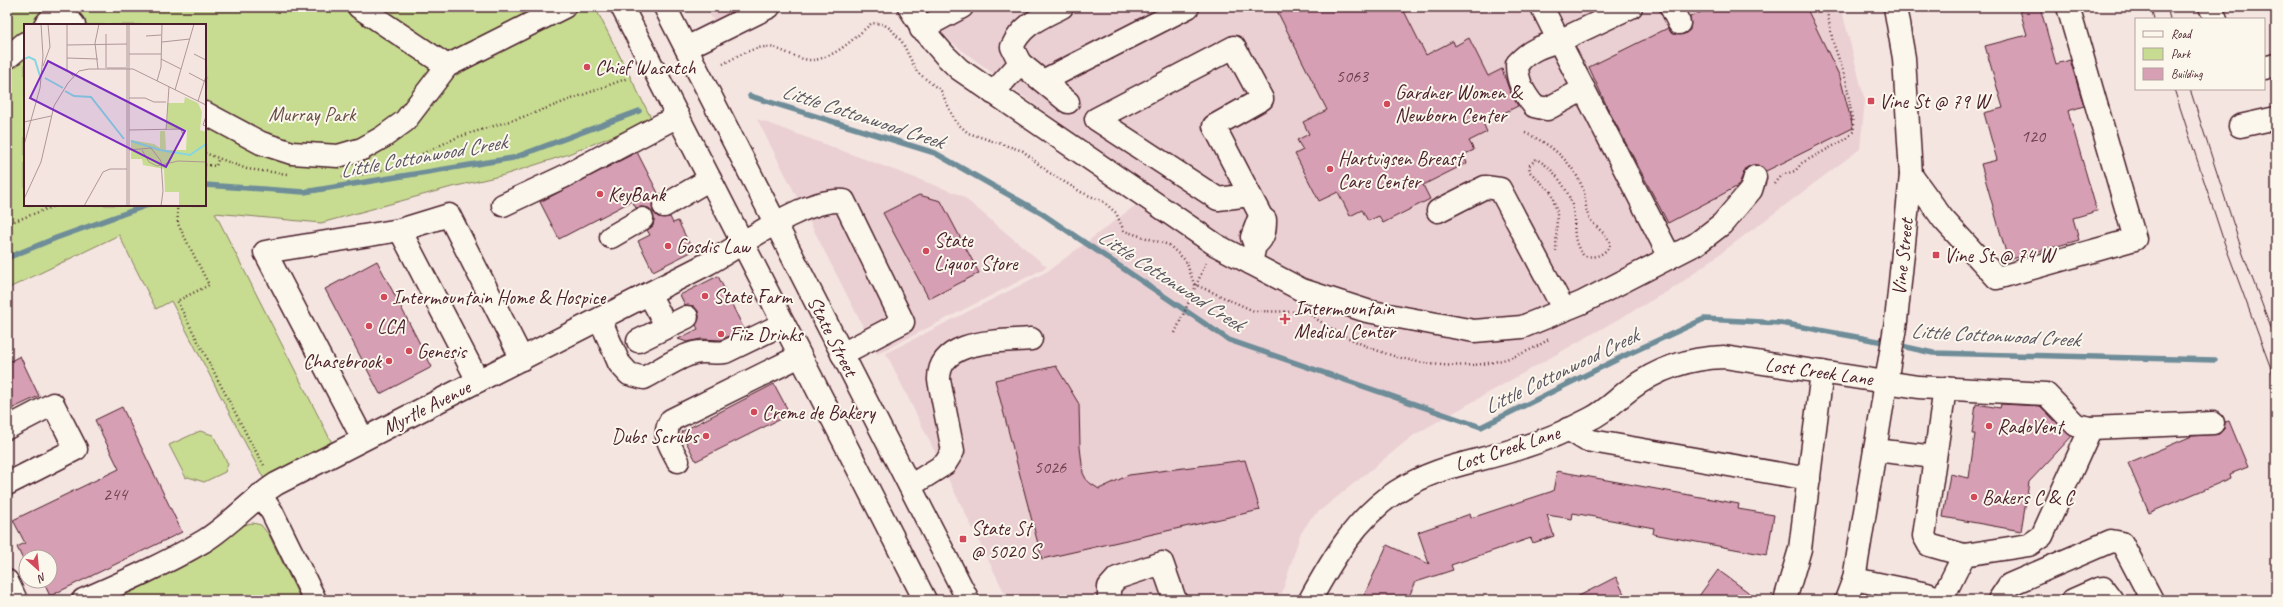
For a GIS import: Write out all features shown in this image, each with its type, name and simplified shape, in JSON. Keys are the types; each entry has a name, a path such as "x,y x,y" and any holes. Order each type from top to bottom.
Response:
{"street":[{"path":"46,24 59,7 73,24"},
{"path":"359,7 447,66"},
{"path":"206,114 261,143 292,153 338,156 362,148 384,137 405,121 447,66 564,7"},
{"name":"State Street","path":"622,7 925,600"},
{"name":"State Street","path":"666,7 968,600"},
{"path":"686,48 769,7"},
{"path":"909,7 921,29 938,49 959,69 1216,245 1253,254 1302,290 1367,311 1474,331 1522,327 1564,310 1696,244 1722,224 1751,190 1762,182"},
{"path":"921,29 962,7"},
{"path":"1062,7 1025,26 1017,36 1012,47 1020,62 1068,102"},
{"path":"1043,81 1188,7"},
{"path":"1542,7 1670,257"},
{"path":"1584,89 1547,109 1534,106 1523,92 1517,76 1517,64 1526,54 1538,48 1559,41 1631,7"},
{"name":"Vine Street","path":"1846,600 1854,579 1896,321 1911,175 1904,58 1895,7"},
{"path":"1911,175 1943,219 1997,278 2135,239 2068,7"},
{"path":"2210,7 2216,18"},
{"path":"7,58 24,44"},
{"path":"1250,195 1218,199 1096,119 1234,47 1262,99 1214,126 1250,195 1262,218 1266,220 1265,232 1253,254"},
{"path":"993,93 1020,62"},
{"path":"2265,68 2276,65"},
{"path":"503,205 563,177 678,116"},
{"path":"2240,126 2276,118"},
{"path":"664,206 710,179"},
{"path":"1438,210 1485,187 1500,189 1564,310"},
{"name":"Myrtle Avenue","path":"83,600 128,580 205,540 268,489 363,439 649,294 805,209 833,201 844,202 902,322 842,354"},
{"path":"363,439 265,252 400,230 449,214 522,359"},
{"path":"611,237 642,219"},
{"path":"400,230 478,382"},
{"path":"649,294 667,327"},
{"path":"638,341 687,317"},
{"path":"600,319 619,363 629,374 644,378 694,353 704,352 716,354 725,352 783,324"},
{"path":"910,486 945,464 953,451 939,380 938,370 943,361 954,352 967,346 1031,339"},
{"path":"678,461 666,437 666,428 671,420 800,356"},
{"name":"Lost Creek Lane","path":"1310,600 1342,545 1375,509 1395,493 1439,469 1523,448 1568,429 1600,413 1646,378 1681,362 1724,357 1822,372 1888,373 1918,387 2046,394 2076,425 2091,428"},
{"path":"1785,600 1800,549 1822,372"},
{"path":"1945,388 1924,536 1930,545 1964,555 2029,545 2042,536 2091,428 2213,423"},
{"path":"7,428 53,404 76,450 7,484"},
{"path":"1568,429 1586,440 1809,479"},
{"path":"1876,450 1935,457"},
{"path":"268,489 272,512 315,600"},
{"path":"1999,600 2009,585 2111,541 2117,541 2122,543 2152,600"},
{"path":"1854,579 1927,594 1943,599 1964,555"},
{"path":"1109,600 1109,587 1117,578 1162,563 1175,600"},
{"path":"7,581 16,600"},
{"path":"2073,600 2103,588 2112,600"}],"path":[{"path":"1762,182 1776,184 1781,175 1795,171 1802,163 1846,139 1854,131 1846,80 1833,42 1826,7"},
{"path":"723,64 753,50 768,47 796,57 817,60 834,54 872,23 883,24 891,29 902,42 917,72 941,91 955,121 968,133 1023,151 1048,172 1081,192 1104,202 1116,213 1124,231 1169,245 1186,261 1194,284 1254,311 1307,312 1329,328 1367,347 1406,361 1426,364 1472,364 1505,359 1538,347 1554,336"},
{"path":"338,177 371,173 396,166 464,135 519,119 628,78"},
{"path":"1525,133 1539,139 1562,156 1580,182 1589,218 1597,228 1607,234 1611,244 1606,252 1595,257 1584,256 1576,246 1573,209 1566,189 1544,163 1536,159 1529,166 1530,172 1551,192 1558,212 1556,253"},
{"path":"206,154 218,160 247,169 292,174"},
{"path":"206,165 216,166 218,160"},
{"path":"7,220 8,224 54,206"},
{"path":"177,206 178,224 209,285 177,301 251,443 268,489"},
{"path":"1175,333 1207,261"}],"shaded area":[{"path":"706,7 768,7 720,33"},
{"name":"Intermountain Medical Center","path":"926,7 1841,7 1865,101 1860,149 1677,286 1414,435 1311,518 1300,535 1282,593 1268,600 1008,600 886,353 1048,271 1152,193 939,33"},
{"path":"757,119 961,195 1047,267 877,354"}],"green space":[{"name":"Murray Park","path":"7,7 595,7 652,120 566,155 504,175 448,188 321,223 215,213 332,443 264,479 171,301 156,309 119,235 7,289"},
{"path":"200,431 213,435 228,464 225,472 204,482 188,477 186,478 169,445"},
{"path":"253,523 261,525 269,535 301,600 114,600 196,560 221,544 240,528"}],"building":[{"name":"Gardner Women & Newborn Center","path":"1275,7 1402,7 1426,55 1453,41 1455,46 1469,38 1488,76 1502,69 1510,92 1518,106 1483,123 1487,132 1469,141 1474,150 1463,155 1467,163 1423,185 1430,199 1383,223 1379,216 1368,221 1362,210 1350,216 1338,192 1319,201 1295,154 1303,150 1297,140 1309,134 1303,122 1327,110"},
{"path":"1712,7 1806,7 1840,77 1853,128 1766,171 1759,165 1752,165 1746,168 1738,186 1668,223 1609,111 1589,67 1668,28 1672,34 1684,34 1690,30 1690,17"},
{"path":"2019,7 2040,7 2056,64 2070,60 2084,106 2068,111 2097,211 2073,218 2079,240 2008,260 1981,164 1997,160 1984,113 2003,108 1985,46 2027,35"},
{"path":"637,152 659,195 653,200 653,212 658,217 670,217 673,223 678,221 693,251 653,271 638,241 650,235 647,230 653,226 654,219 649,208 636,208 632,201 559,239 540,202"},
{"path":"919,195 941,201 979,273 929,299 883,213"},
{"path":"377,261 432,367 380,394 325,289"},
{"path":"718,276 744,329 721,340 701,339 687,342 678,339 698,329 696,325 699,317 698,311 694,306 685,305 680,295"},
{"path":"20,356 39,396 7,411 7,363"},
{"path":"1056,366 1079,404 1080,447 1083,473 1087,481 1099,489 1129,475 1245,460 1260,510 1042,559 995,380"},
{"path":"774,384 790,414 696,461 681,432"},
{"path":"1976,404 2000,408 2001,404 2040,406 2072,436 2029,482 2021,531 1943,517 1950,474 1969,478 1975,434 1972,434"},
{"path":"122,407 182,532 50,596 47,589 58,589 58,549 18,549 17,547 25,543 13,520 119,469 95,420"},
{"path":"2229,421 2248,467 2230,474 2231,478 2149,513 2128,463 2192,436 2219,434 2224,429 2225,422"},
{"path":"1557,471 1739,504 1738,509 1774,515 1767,555 1653,534 1654,528 1573,513 1572,519 1547,515 1554,536 1533,543 1531,538 1451,565 1453,570 1416,582 1407,600 1362,600 1387,545 1429,564 1418,532 1470,514 1471,518 1553,491"},
{"path":"1718,570 1759,600 1696,600"},
{"path":"1616,577 1625,596 1617,600 1571,600"}],"waterway":[{"name":"Little Cottonwood Creek","path":"750,96 935,153 1041,213 1229,340 1481,427 1628,354 1704,319 1781,323 1889,343"},
{"name":"Little Cottonwood Creek","path":"206,185 304,192 513,158 639,111"},
{"name":"Little Cottonwood Creek","path":"7,258 56,238 145,206"},
{"name":"Little Cottonwood Creek","path":"1897,345 1933,353 2215,360"}],"tram line":[{"path":"2151,7 2154,18"},
{"path":"2167,7 2170,18"},
{"path":"2174,90 2224,242 2276,382"},
{"path":"2190,90 2243,254 2276,341"}],"place":[{"name":"Chief Wasatch","path":"587,67"},
{"name":"Vine St @ 79 W","path":"1871,101"},
{"name":"Gardner Women & Newborn Center","path":"1387,104"},
{"name":"Hartvigsen Breast Care Center","path":"1330,169"},
{"name":"KeyBank","path":"600,194"},
{"name":"Gosdis Law","path":"668,246"},
{"name":"State Liquor Store","path":"926,251"},
{"name":"Vine St @ 74 W","path":"1936,255"},
{"name":"State Farm","path":"705,296"},
{"name":"Intermountain Home & Hospice","path":"384,297"},
{"name":"Intermountain Medical Center","path":"1285,319"},
{"name":"LCA","path":"369,326"},
{"name":"Fiiz Drinks","path":"721,334"},
{"name":"Genesis","path":"409,351"},
{"name":"Chasebrook","path":"389,361"},
{"name":"Creme de Bakery","path":"754,412"},
{"name":"RadoVent","path":"1989,426"},
{"name":"Dubs Scrubs","path":"706,436"},
{"name":"Bakers C & C","path":"1974,497"},
{"name":"State St @ 5020 S","path":"963,539"}]}
